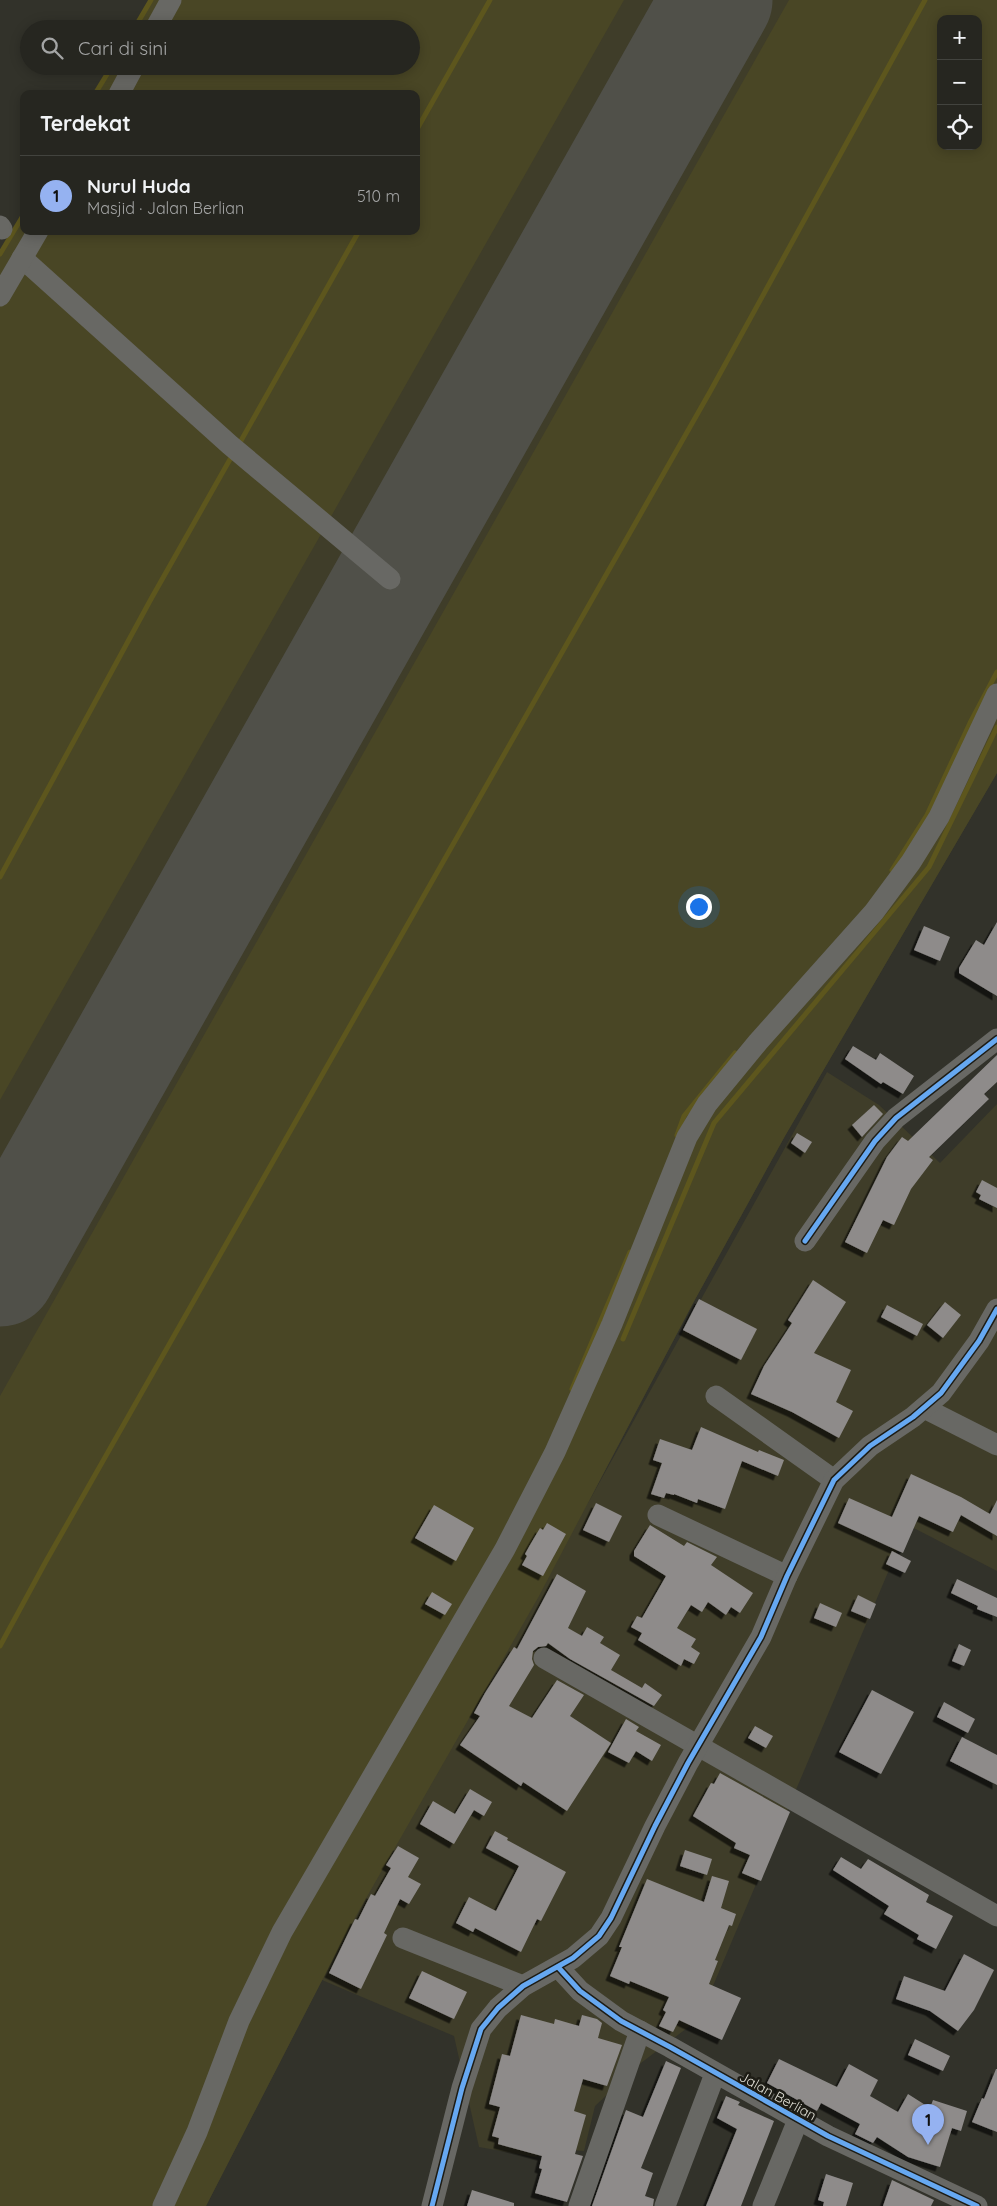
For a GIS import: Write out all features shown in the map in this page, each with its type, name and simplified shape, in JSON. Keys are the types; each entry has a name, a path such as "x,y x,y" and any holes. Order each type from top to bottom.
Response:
{"street":[{"path":"160,20 172,0"},
{"path":"121,90 129,75"},
{"path":"0,296 36,235"},
{"path":"22,258 236,451 390,579"},
{"path":"163,2206 197,2132 239,2021 282,1932 505,1549 555,1452 612,1324 688,1137 707,1104 758,1042 874,912 911,862 940,817 997,694"},
{"path":"805,1241 875,1141 896,1118 997,1038"},
{"path":"432,2206 462,2088 481,2029 498,2008 523,1986 584,1950 599,1936 611,1918 655,1826 761,1637 787,1576 834,1480 870,1446 924,1408 941,1393 979,1341 997,1309"},
{"path":"716,1396 834,1480"},
{"path":"924,1408 997,1445"},
{"path":"658,1515 787,1576"},
{"path":"544,1658 834,1825 863,1839 997,1916"},
{"path":"403,1938 523,1986"},
{"name":"Jalan Berlian","path":"558,1967 595,2003 621,2021 828,2136 977,2206"},
{"path":"579,2206 640,2031"},
{"path":"665,2206 715,2074"},
{"path":"763,2206 798,2120"}],"shaded area":[{"path":"151,0 997,0 997,773 785,1136 692,1305 587,1505 827,1072 879,1105 940,1163 997,1104 997,1571 908,1525 699,2019 641,2063 595,2106 584,2151 559,2149 535,2157 479,2147 454,2036 322,1980 206,2206 0,2206 0,254 20,221 20,235 420,235 420,90 97,90 107,75 420,75 420,20 139,20"},
{"path":"151,0 624,0 0,1100 0,254 20,221 20,235 420,235 420,90 97,90 107,75 420,75 420,20 139,20"},
{"path":"789,0 997,0 997,773 785,1136 692,1305 539,1596 349,1928 206,2206 0,2206 0,1396"}],"building":[{"path":"997,922 997,996 959,973 959,968 976,940 984,945"},
{"path":"924,926 950,937 940,961 914,950"},
{"path":"853,1046 876,1060 880,1053 914,1076 903,1094 883,1082 881,1084 845,1059"},
{"path":"997,1055 997,1082 984,1094 989,1099 929,1157 933,1160 911,1189 894,1225 883,1220 867,1253 845,1242 887,1157 902,1137 908,1141"},
{"path":"874,1105 883,1114 862,1137 852,1125"},
{"path":"797,1133 812,1142 805,1153 791,1143"},
{"path":"982,1180 997,1188 997,1208 979,1199 981,1195 976,1192"},
{"path":"813,1280 846,1302 814,1353 851,1370 836,1402 853,1411 839,1438 792,1412 751,1394 764,1366 792,1323 788,1320"},
{"path":"699,1299 757,1329 741,1360 683,1330"},
{"path":"945,1302 961,1315 943,1338 927,1325"},
{"path":"887,1305 923,1324 917,1336 881,1317"},
{"path":"701,1427 758,1452 759,1450 784,1460 778,1476 742,1461 725,1509 698,1499 697,1503 674,1494 666,1493 664,1498 651,1494 662,1463 653,1460 660,1439 692,1450"},
{"path":"911,1474 961,1497 990,1514 997,1500 997,1536 961,1515 953,1532 919,1516 903,1553 838,1523 849,1498 892,1517"},
{"path":"596,1503 622,1516 609,1542 583,1530"},
{"path":"434,1505 474,1528 456,1561 415,1538"},
{"path":"547,1523 566,1534 543,1576 522,1565 527,1556 525,1554 540,1528 543,1530"},
{"path":"650,1525 684,1546 687,1542 717,1557 711,1565 753,1593 740,1613 731,1607 726,1615 708,1602 702,1612 691,1605 677,1628 696,1639 691,1647 700,1653 694,1664 684,1659 681,1666 638,1640 642,1633 631,1627 637,1616 642,1618 666,1576 634,1556 634,1551"},
{"path":"892,1551 911,1561 905,1573 886,1564"},
{"path":"557,1574 586,1591 568,1628 582,1636 587,1627 604,1637 600,1643 620,1655 611,1670 642,1688 645,1683 662,1695 654,1706 570,1659 548,1643 546,1646 538,1647 533,1651 532,1659 534,1665 509,1706 532,1718 557,1680 584,1695 570,1716 611,1743 567,1811 523,1782 521,1786 460,1745 480,1716 474,1713 485,1693 514,1647 517,1649"},
{"path":"957,1579 997,1598 997,1617 977,1609 978,1606 951,1593"},
{"path":"432,1592 452,1604 445,1615 425,1604"},
{"path":"858,1595 876,1604 870,1619 851,1611"},
{"path":"820,1603 842,1613 836,1627 814,1618"},
{"path":"959,1644 971,1650 964,1666 952,1661"},
{"path":"872,1690 914,1712 881,1774 839,1752"},
{"path":"944,1702 975,1719 968,1733 937,1717"},
{"path":"626,1719 639,1727 636,1731 661,1745 652,1761 636,1751 629,1763 608,1752"},
{"path":"755,1726 773,1736 766,1748 748,1738"},
{"path":"962,1737 997,1755 997,1785 950,1761"},
{"path":"720,1773 790,1812 761,1881 742,1873 750,1855 734,1848 736,1843 693,1816 711,1783 714,1784"},
{"path":"470,1789 492,1802 484,1816 474,1810 454,1844 420,1824 433,1801 455,1814"},
{"path":"495,1831 508,1838 507,1840 566,1872 541,1921 537,1919 521,1952 475,1928 473,1932 456,1923 469,1897 496,1911 519,1866 486,1848"},
{"path":"398,1846 419,1858 408,1877 421,1884 409,1904 400,1899 384,1933 387,1935 361,1989 329,1973 355,1919 358,1920 371,1894 375,1896 391,1868 386,1865"},
{"path":"685,1850 712,1859 707,1875 680,1866"},
{"path":"841,1857 861,1869 868,1859 929,1895 926,1902 953,1916 936,1949 917,1939 919,1935 884,1914 889,1906 833,1870"},
{"path":"712,1876 729,1881 721,1908 736,1914 732,1926 729,1925 715,1960 718,1961 709,1984 741,1998 722,2040 679,2020 673,2032 659,2026 666,2012 663,2010 669,1997 630,1981 629,1984 610,1976 622,1947 619,1947 647,1879 704,1902"},
{"path":"964,1954 994,1970 974,2010 958,2031 930,2011 896,1999 904,1976 945,1991"},
{"path":"422,1971 467,1992 454,2019 409,1998"},
{"path":"521,2015 554,2024 555,2019 579,2026 582,2015 597,2019 602,2023 598,2038 622,2045 607,2086 583,2079 574,2111 586,2115 575,2154 583,2156 567,2202 535,2193 542,2169 539,2168 542,2156 498,2144 499,2138 492,2136 500,2107 489,2104 502,2054 510,2056"},
{"path":"915,2039 950,2056 943,2071 908,2055"},
{"path":"779,2059 837,2087 849,2064 878,2080 870,2096 898,2112 908,2094 930,2108 933,2100 967,2111 961,2131 952,2128 940,2167 908,2157 877,2137 873,2143 855,2134 860,2124 821,2103 817,2111 767,2083"},
{"path":"666,2061 681,2068 641,2168 653,2173 645,2196 654,2199 653,2206 592,2206 626,2110 643,2117"},
{"path":"997,2069 997,2132 972,2122"},
{"path":"726,2096 740,2102 738,2105 774,2121 741,2206 706,2206 737,2129 717,2118"},
{"path":"826,2174 853,2183 846,2206 823,2206 824,2202 818,2200"},
{"path":"892,2180 934,2200 931,2206 883,2206"},
{"path":"472,2190 514,2203 514,2206 467,2206"}],"waterway":[{"path":"139,20 151,0"},
{"path":"420,124 490,0"},
{"path":"0,1646 45,1563 711,390 925,0"},
{"path":"97,90 107,75"},
{"path":"0,254 20,221"},
{"path":"238,446 357,235"},
{"path":"0,877 151,599 233,454"},
{"path":"892,870 927,815 970,723 997,672"},
{"path":"623,1339 714,1123 929,867 997,727"},
{"path":"677,1135 684,1116 735,1053"},
{"path":"572,1389 630,1252"}],"runway":[{"path":"0,1271 717,0"}],"cycle path":[{"path":"805,1241 875,1141 896,1118 997,1039"},
{"path":"432,2206 462,2088 481,2029 498,2008 523,1986 573,1958 599,1936 611,1918 655,1826 688,1763 761,1637 787,1576 834,1480 870,1446 913,1417 941,1393 979,1341 997,1309"},
{"path":"558,1967 580,1991 621,2021 828,2136 977,2206"}],"place":[{"name":"Nurul Huda","path":"928,2145"}]}
